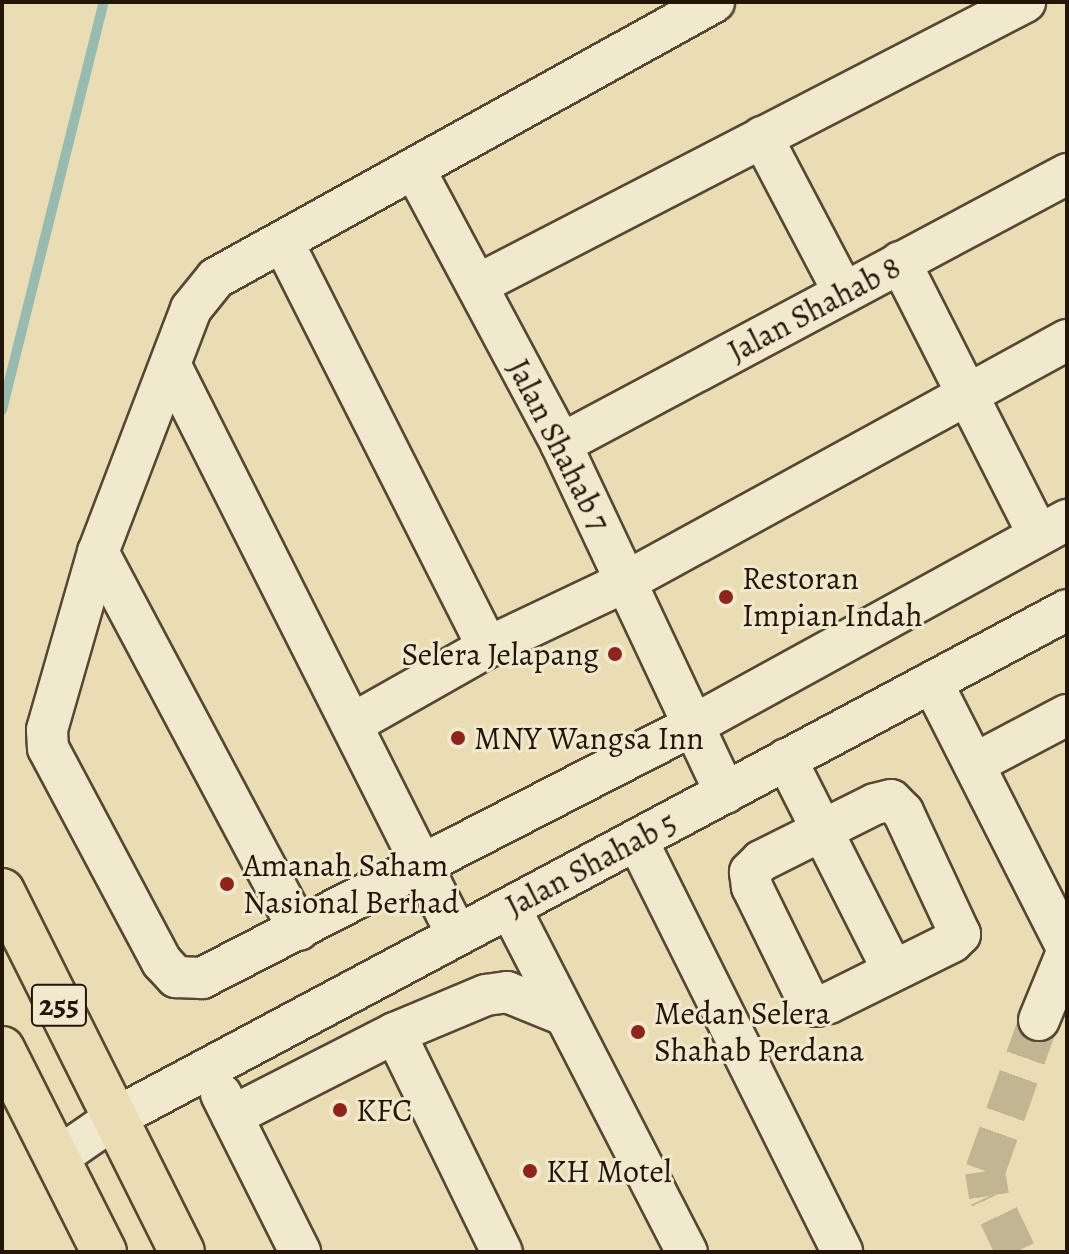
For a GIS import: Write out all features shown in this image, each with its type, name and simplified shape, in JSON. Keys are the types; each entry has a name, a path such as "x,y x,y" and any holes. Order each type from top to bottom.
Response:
{"main road":[{"name":"255","path":"2,891 182,1252"},
{"name":"255","path":"2,1049 104,1252"}],"street":[{"path":"714,2 216,278 191,309 98,552 47,730 48,748 162,962 176,977 202,978 299,930 692,726 1053,527 967,394 900,262"},
{"path":"477,285 1025,2"},
{"path":"762,137 844,293"},
{"name":"Jalan Shahab 7","path":"415,170 561,444 725,793"},
{"name":"Jalan Shahab 8","path":"561,444 1067,174"},
{"path":"283,242 488,647"},
{"path":"352,724 488,647 627,581 1067,340"},
{"path":"171,366 424,864 457,935"},
{"path":"98,552 299,930"},
{"name":"Jalan Shahab 5","path":"57,1158 115,1118 1067,610"},
{"path":"932,682 1067,950 1039,1020"},
{"path":"974,764 1067,715"},
{"path":"786,759 893,971"},
{"path":"883,801 898,804 960,934 952,942 893,971 816,1006 806,997 752,887 750,872 761,861 883,801"},
{"path":"637,840 842,1252"},
{"path":"510,908 687,1252"},
{"path":"232,1116 395,1033 486,995 507,992 564,1015"},
{"path":"395,1033 502,1252"},
{"path":"209,1069 300,1252"}],"waterway":[{"path":"2,410 104,2"}],"tunnel":[{"path":"1016,1252 989,1196 985,1171 1039,1020"}],"place":[{"name":"Restoran Impian Indah","path":"726,597"},
{"name":"Selera Jelapang","path":"615,654"},
{"name":"MNY Wangsa Inn","path":"458,738"},
{"name":"Amanah Saham Nasional Berhad","path":"227,884"},
{"name":"Medan Selera Shahab Perdana","path":"638,1032"},
{"name":"KFC","path":"340,1110"},
{"name":"KH Motel","path":"530,1171"}]}
